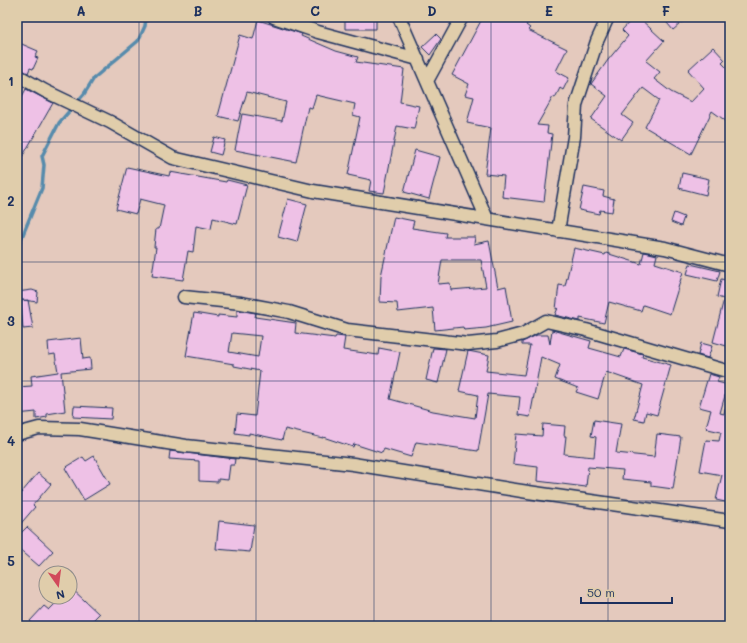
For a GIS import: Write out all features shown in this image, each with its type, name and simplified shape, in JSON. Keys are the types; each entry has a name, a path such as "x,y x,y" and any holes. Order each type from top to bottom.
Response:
{"street":[{"path":"274,17 318,32 418,59"},
{"path":"400,17 487,219"},
{"path":"427,81 462,17"},
{"path":"558,231 574,136 576,105 597,41 608,17"},
{"path":"17,75 45,91 110,122 173,158 313,191 665,248 730,265"},
{"path":"184,298 240,303 282,311 347,330 468,344 497,341 523,334 546,321 586,330 730,372"},
{"path":"17,434 39,428 80,429 186,446 354,464 528,492 730,521"}],"building":[{"path":"345,17 376,17 376,29 345,29"},
{"path":"483,17 532,17 526,25 530,28 528,30 567,49 556,71 569,78 563,90 560,88 555,98 553,97 537,125 548,126 547,133 552,134 544,202 502,197 504,176 485,174 491,128 467,123 474,97 465,95 469,84 452,75"},
{"path":"634,17 638,17 664,41 646,61 660,72 654,79 671,92 691,102 704,88 688,70 713,47 725,60 722,63 730,71 730,124 712,111 691,154 645,127 659,100 643,88 622,115 633,123 621,140 591,119 607,96 591,84 628,36 622,30"},
{"path":"662,17 688,17 673,30"},
{"path":"258,20 302,34 301,36 336,51 358,57 356,62 404,69 400,102 419,106 414,129 397,126 384,193 369,191 371,180 348,175 360,117 353,115 355,104 316,95 312,108 308,107 296,162 235,150 242,114 282,121 286,102 247,92 238,121 218,116 240,35 253,39"},
{"path":"436,34 441,39 430,55 422,47"},
{"path":"17,42 38,51 35,57 38,58 33,69 30,68 28,73 17,68"},
{"path":"26,89 53,103 17,166 17,106"},
{"path":"214,137 225,140 221,155 210,152"},
{"path":"415,150 440,157 429,199 404,192"},
{"path":"127,167 169,176 170,172 226,182 227,180 247,185 237,224 213,218 211,229 196,226 193,252 188,251 183,280 152,276 156,247 154,247 156,229 159,229 164,205 140,199 136,214 116,209"},
{"path":"682,173 709,179 706,195 679,188"},
{"path":"584,187 604,191 603,196 614,199 612,212 600,210 599,214 579,210"},
{"path":"288,199 307,204 297,242 278,237"},
{"path":"674,213 684,217 681,226 671,222"},
{"path":"394,217 414,221 412,228 446,233 445,237 475,237 474,244 489,241 498,288 506,286 512,322 486,328 464,330 463,327 435,330 433,308 398,312 397,303 380,302 381,276","holes":["442,260 481,260 486,287 451,290 450,283 438,284"]},
{"path":"574,248 605,255 606,253 641,264 644,252 649,253 657,255 655,263 683,272 670,314 643,305 641,311 609,302 604,323 580,318 580,321 555,315 558,308 556,309 559,285 565,286"},
{"path":"690,264 720,271 717,281 687,274"},
{"path":"721,279 730,281 730,347 713,342 724,299 717,297"},
{"path":"32,290 38,292 37,302 17,299 17,292"},
{"path":"28,300 33,328 23,329 21,301"},
{"path":"237,310 256,313 255,317 296,323 295,333 335,338 336,336 345,337 343,350 378,355 379,348 400,352 390,399 433,411 475,418 478,395 459,391 468,351 489,355 486,371 524,375 530,345 522,345 522,342 537,335 548,335 550,344 552,330 591,341 589,348 621,357 624,349 643,354 642,357 671,365 657,415 646,412 644,421 634,419 643,385 606,372 598,399 576,392 578,388 555,379 560,365 541,357 530,417 518,415 520,397 488,394 478,451 416,442 411,457 384,449 382,453 354,444 353,447 323,437 285,429 282,440 249,433 249,435 235,433 237,414 255,416 260,371 234,366 234,364 186,356 194,313 218,317 218,315 237,317","holes":["232,333 261,336 258,357 229,352"]},
{"path":"81,338 83,359 90,358 91,369 61,372 65,411 47,414 47,417 36,419 36,412 17,414 17,387 32,386 31,376 58,372 55,354 49,355 48,342"},
{"path":"701,343 712,346 708,358 698,355"},
{"path":"433,348 446,349 438,383 426,380"},
{"path":"709,374 719,377 717,382 728,385 720,413 724,414 725,408 730,409 730,503 716,500 722,475 700,471 706,440 719,441 721,432 708,429 706,427 711,410 699,407"},
{"path":"74,406 112,408 111,419 73,417"},
{"path":"594,420 621,424 616,453 654,457 657,434 681,437 673,489 651,486 651,482 622,479 623,470 588,467 586,487 537,481 538,467 513,464 516,434 542,436 543,424 565,426 564,436 566,436 564,454 594,457 596,437 591,436"},
{"path":"170,451 235,459 234,465 230,465 228,480 218,479 218,482 199,481 199,461 169,459"},
{"path":"94,456 110,484 84,500 65,468 83,457 86,461"},
{"path":"38,473 51,484 33,505 35,507 17,528 17,498"},
{"path":"219,521 254,525 250,552 216,549"},
{"path":"27,527 53,551 40,565 38,565 17,547 17,537"},
{"path":"78,594 99,614 87,626 35,626 30,621 44,606 49,610 54,605 78,605"}],"waterway":[{"path":"17,249 42,188 44,165 42,156 59,123 84,94 94,78 138,41 145,26 146,17"}]}
